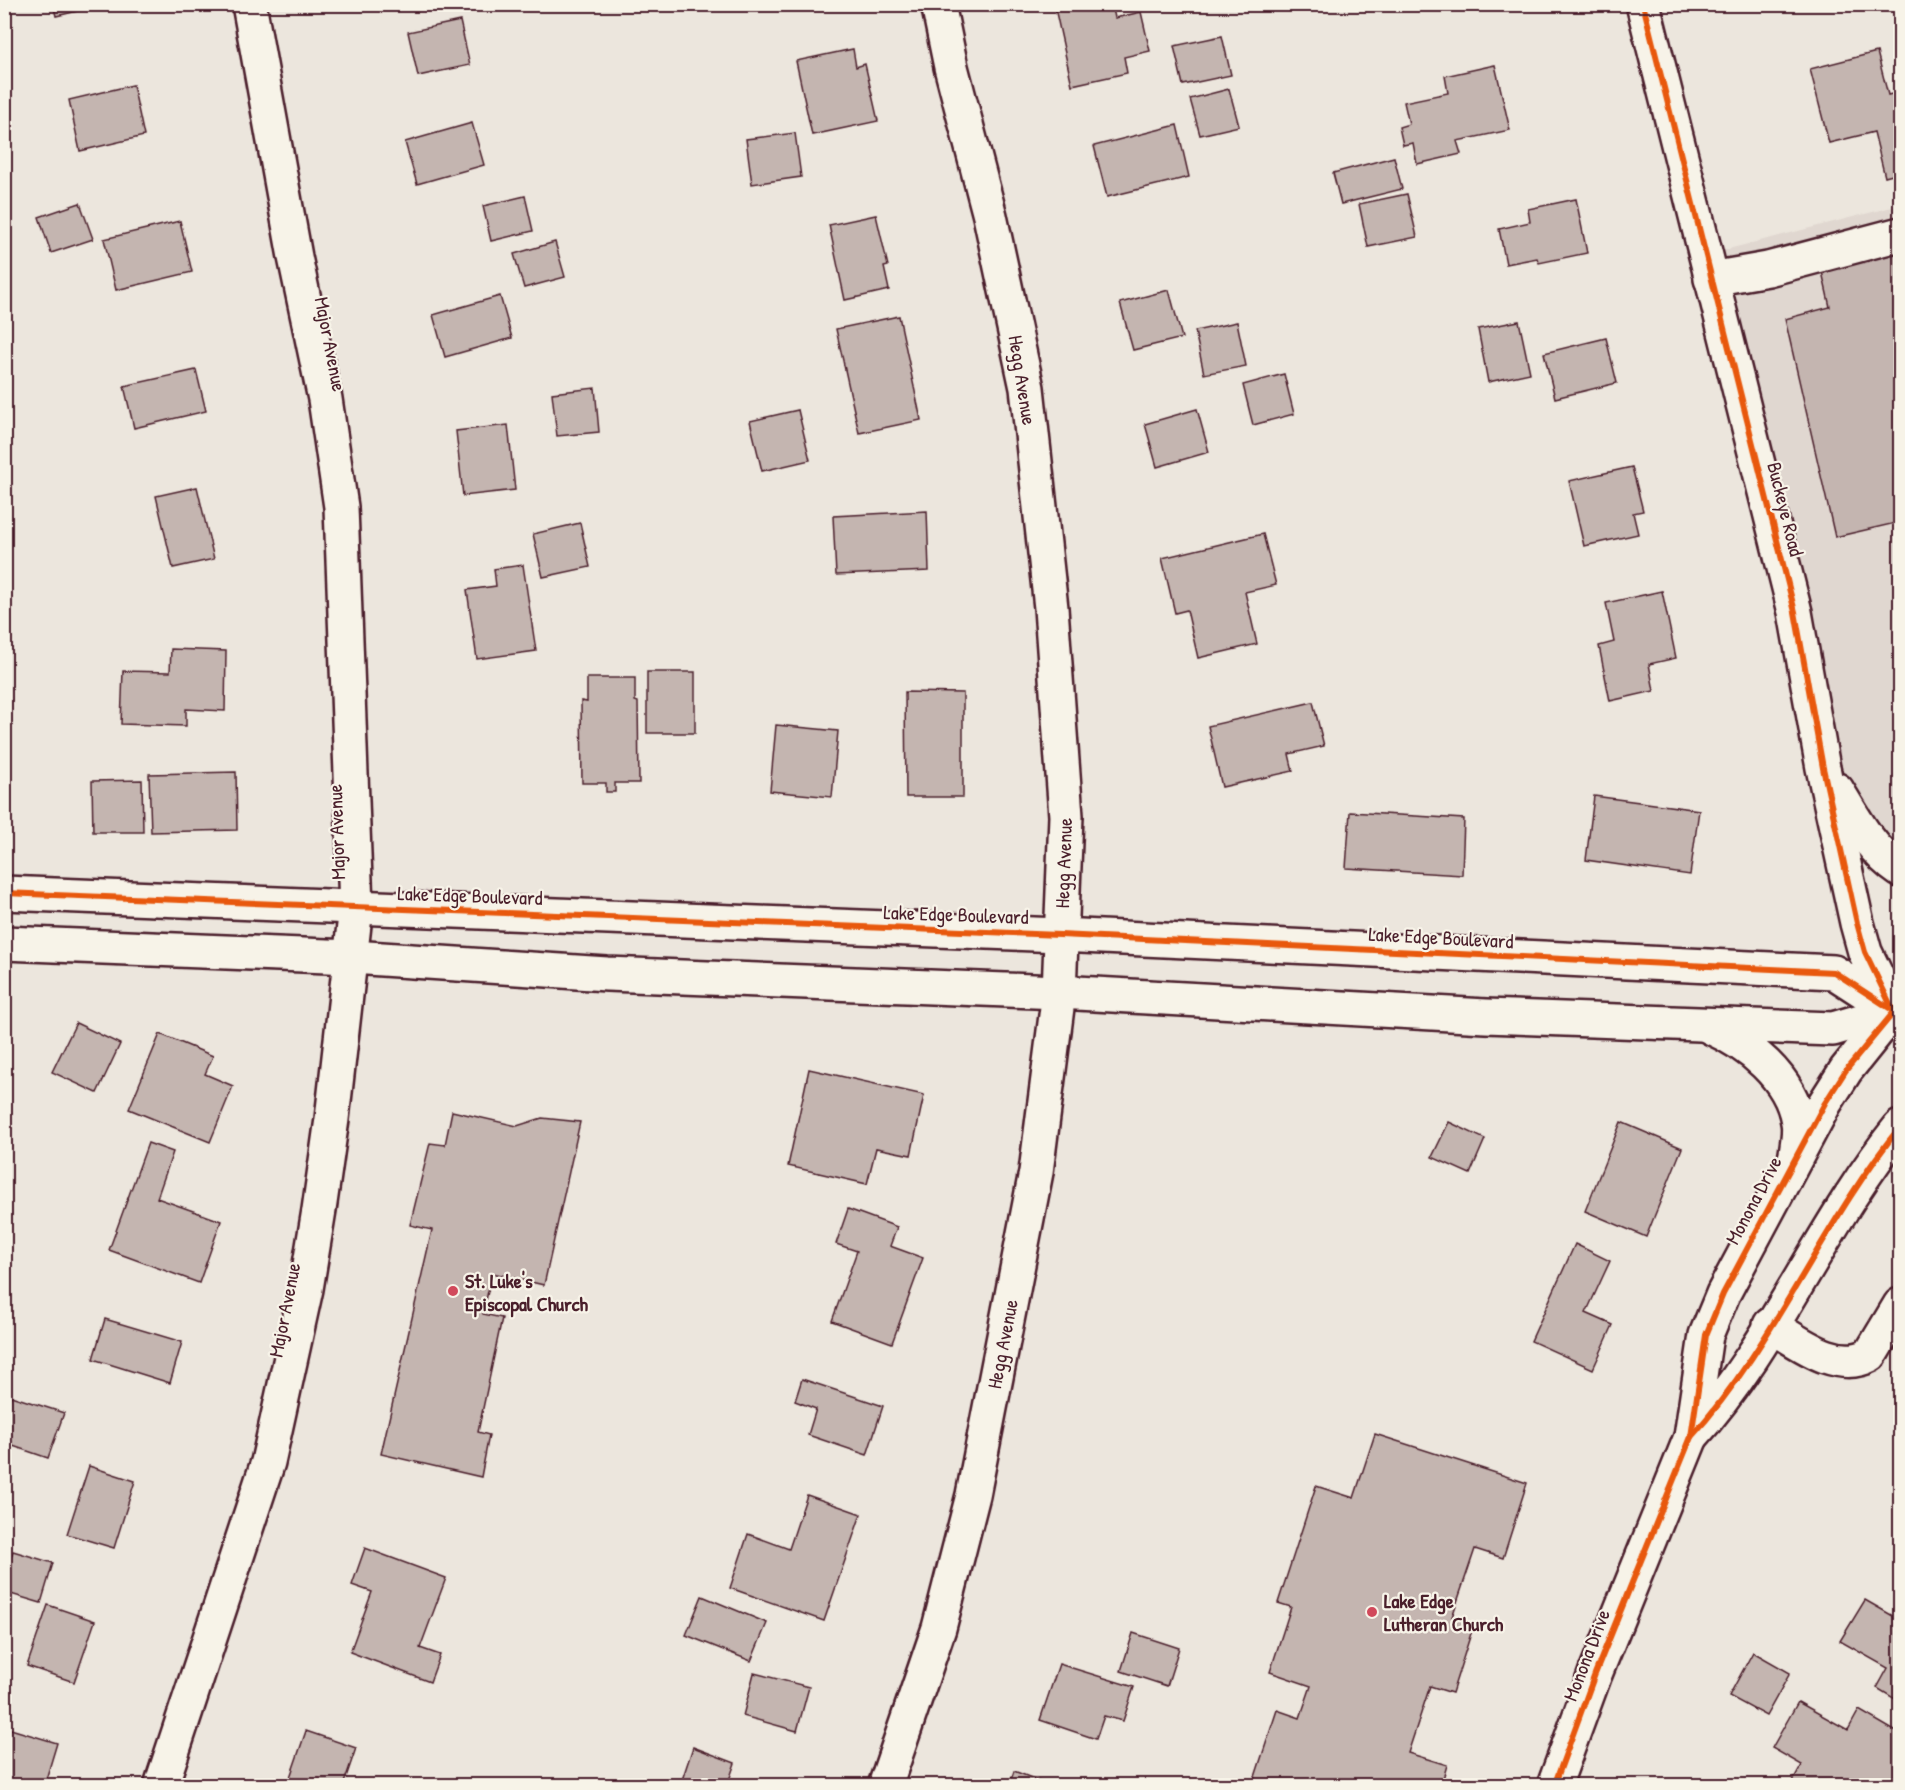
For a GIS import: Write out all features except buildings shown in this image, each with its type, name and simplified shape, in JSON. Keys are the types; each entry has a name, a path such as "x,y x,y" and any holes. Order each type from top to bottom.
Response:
{"street":[{"name":"Major Avenue","path":"161,1785 268,1462 306,1289 332,1119 356,907 341,507 325,399 295,257 249,4"},
{"name":"Hegg Avenue","path":"885,1785 939,1628 973,1495 1036,1172 1059,992 1066,816 1051,608 1026,388 990,216 951,67 938,4"},
{"name":"Buckeye Road","path":"1643,4 1795,612 1823,768 1865,952 1898,1010"},
{"path":"1712,279 1768,268 1900,234"},
{"path":"1823,768 1859,827 1892,865 1900,870"},
{"name":"Lake Edge Boulevard","path":"4,893 1060,935 1834,972 1898,1010"},
{"path":"4,943 352,957 607,974 1059,992 1486,1016 1833,1029 1898,1010"},
{"name":"Monona Drive","path":"1554,1785 1595,1674 1691,1437 1706,1335 1723,1293 1796,1154 1846,1070 1898,1010"},
{"path":"1703,1024 1734,1038 1747,1048 1764,1063 1785,1090 1798,1123 1796,1154"},
{"name":"Monona Drive","path":"1691,1437 1710,1416 1770,1326 1869,1168 1900,1127"},
{"path":"1770,1326 1813,1350 1849,1362 1870,1356 1900,1305"}],"shaded area":[{"path":"1900,205 1900,872 1848,860 1705,255"}],"cycle path":[{"path":"1643,4 1795,612 1823,768 1857,923 1865,952 1893,1010"},
{"path":"4,893 1060,935 1834,972 1894,1011"},
{"path":"1554,1786 1595,1674 1691,1437 1706,1335 1723,1294 1825,1103 1846,1070 1899,1006"},
{"path":"1691,1437 1748,1364 1846,1203 1900,1127"}],"place":[{"name":"St. Luke's Episcopal Church","path":"453,1291"},
{"name":"Lake Edge Lutheran Church","path":"1372,1612"}]}
